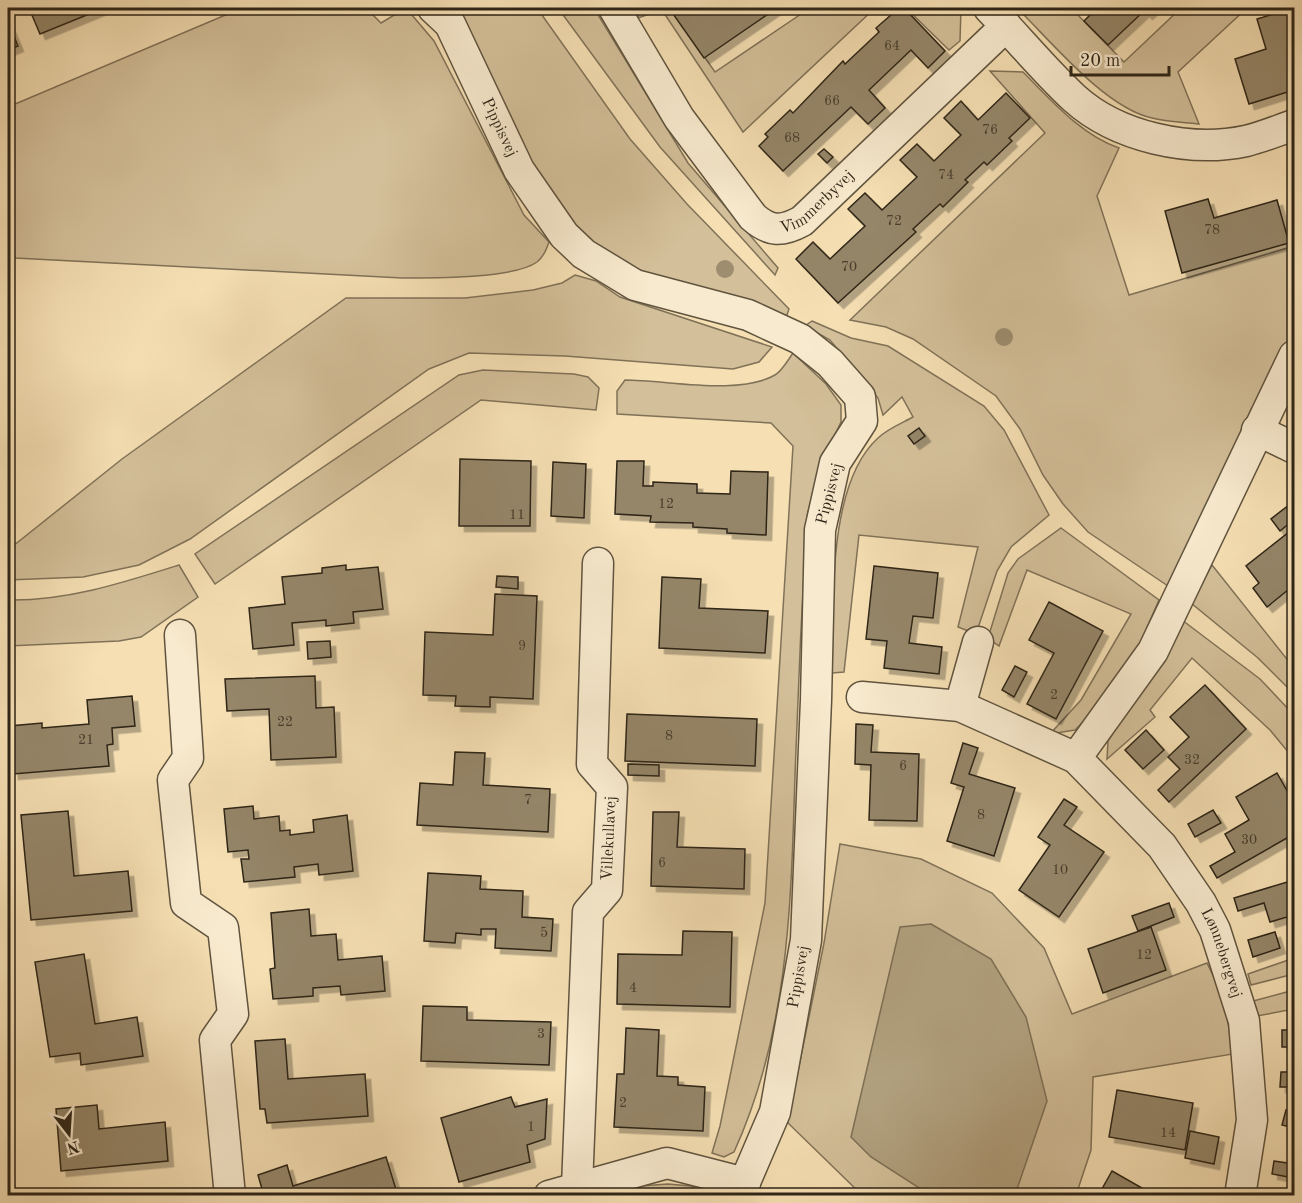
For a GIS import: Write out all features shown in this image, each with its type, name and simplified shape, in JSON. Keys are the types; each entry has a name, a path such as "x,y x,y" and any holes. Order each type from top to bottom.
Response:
{"street":[{"name":"Pippisvej","path":"433,8 450,24 519,170 564,235 584,254 635,285 748,315 800,339 830,363 860,397 862,421 835,463 819,530 816,700 806,940 775,1112 742,1189"},
{"name":"Vimmerbyvej","path":"614,8 679,118 753,217 763,226 777,231 802,221 997,17 1075,99 1112,124 1155,137 1199,146 1246,141 1294,125"},
{"path":"1076,758 1153,651 1294,356"},
{"path":"1257,430 1294,448"},
{"name":"Villekullavej","path":"598,563 592,764 612,787 608,890 588,912 563,1191 667,1162 742,1189"},
{"path":"180,635 188,758 173,780 186,903 223,928 233,1014 215,1040 230,1196"},
{"path":"960,706 978,642"},
{"name":"Lønnebergvej","path":"862,697 960,706 1076,758 1162,846 1201,903 1225,955 1244,1021 1252,1120 1240,1196"}],"shaded area":[{"path":"242,8 366,8 381,23 406,8 434,41 524,215 549,242 537,262 526,268 492,275 402,278 15,258 8,215 8,107"},
{"path":"447,8 537,8 630,139 687,204 789,309 787,315 783,317 656,277 616,258 596,245 563,212 549,193"},
{"path":"558,8 594,8 688,163 778,268 775,275 660,147"},
{"path":"640,8 670,8 715,72 810,8 875,8 743,132 662,10 638,18"},
{"path":"906,8 961,8 960,41 949,50"},
{"path":"1017,8 1071,8 1124,62 1181,8 1247,8 1178,72 1199,124 1152,118 1134,112 1116,101 1080,72"},
{"path":"990,71 1023,72 1079,126 1119,148 1097,196 1129,295 1294,246 1294,328 1168,586 1088,532 1063,504 1043,475 1020,429 996,396 913,339 886,327 850,320 1045,133"},
{"path":"575,275 596,281 620,297 772,347 759,362 733,369 565,356 469,353 429,369 190,539 139,565 83,577 8,580 8,550 122,459 346,298 465,298 533,290 562,283"},
{"path":"812,321 851,338 888,346 984,406 1004,430 1049,515 1011,547 997,571 976,634 958,627 978,547 859,535 844,672 832,673 836,549 849,485 861,459 878,438 913,417 902,397 883,415 878,398 830,340 805,326"},
{"path":"793,353 826,384 841,405 841,422 819,469 807,516 792,872 784,967 766,1060 752,1106 734,1152 724,1157 712,1153 720,1126 765,903 793,446 771,423 617,414 617,391 625,380 723,386 742,385 775,375"},
{"path":"483,370 574,374 588,377 599,388 596,410 481,400 215,584 195,554 459,375"},
{"path":"1061,528 1159,600 1140,643 1094,711 1075,730 1050,734 1081,700 1131,614 1027,570 999,646 988,638 1008,573 1018,559"},
{"path":"179,565 198,597 141,637 119,641 8,646 8,600 30,600 73,594"},
{"path":"1212,565 1294,668 1294,694 1258,658 1191,603"},
{"path":"1182,620 1260,679 1294,715 1294,759 1270,730 1192,658 1150,710 1155,717 1107,759 1108,741"},
{"path":"840,844 921,859 992,893 1044,948 1072,1014 1207,963 1224,998 1233,1054 1093,1077 1091,1150 1076,1195 862,1195 788,1123 788,1109 795,1086 824,943"},
{"path":"931,924 991,959 1026,1017 1047,1101 1015,1195 930,1195 871,1157 851,1137 900,927"},
{"path":"1294,958 1294,974 1251,985 1248,974"},
{"path":"1294,990 1294,1009 1257,1016 1253,1001"},
{"path":"668,1184 691,1186 705,1195 607,1195 640,1186"}],"building":[{"path":"29,8 104,8 40,34"},
{"path":"676,8 777,8 704,58 671,11"},
{"path":"899,8 904,8 945,51 928,68 911,50 869,90 885,108 868,124 851,107 783,171 759,146 768,137 765,134 790,110 793,113 843,61 845,64 879,32 876,28"},
{"path":"1097,8 1154,8 1147,14 1144,11 1108,45 1084,21"},
{"path":"1294,8 1294,90 1249,104 1235,59 1266,49 1257,19"},
{"path":"8,22 18,46 8,50"},
{"path":"1006,93 1030,118 1009,138 1012,141 987,165 984,162 965,180 968,182 943,207 940,204 913,229 916,232 838,303 796,259 813,242 830,259 865,226 848,209 865,193 882,210 917,177 900,160 917,144 934,161 961,135 944,118 961,101 978,120"},
{"path":"824,149 833,157 827,163 818,154"},
{"path":"1208,199 1214,218 1277,200 1289,243 1182,273 1165,211"},
{"path":"919,428 925,436 914,444 908,436"},
{"path":"460,459 531,461 530,526 459,526"},
{"path":"617,461 644,461 643,486 653,486 653,482 697,484 697,493 730,494 731,471 768,472 766,535 727,533 727,529 693,527 693,523 650,522 651,516 615,514"},
{"path":"553,462 586,464 584,518 551,516"},
{"path":"1294,501 1294,527 1291,522 1280,531 1271,519"},
{"path":"1294,528 1294,585 1267,607 1253,588 1259,583 1246,566"},
{"path":"346,565 346,570 378,567 383,609 353,612 354,623 326,626 326,620 292,623 294,645 253,649 249,608 285,604 282,577 322,573 322,568"},
{"path":"874,566 938,573 933,618 913,616 909,643 942,647 939,674 884,668 887,641 866,639"},
{"path":"497,576 518,577 518,589 496,587"},
{"path":"662,577 701,579 699,608 768,611 765,653 659,648"},
{"path":"495,594 537,596 533,699 490,697 490,707 455,706 456,696 423,695 425,632 493,635"},
{"path":"1049,602 1103,631 1056,719 1027,704 1054,653 1029,640"},
{"path":"330,641 331,657 308,659 307,642"},
{"path":"1015,666 1027,672 1014,697 1002,690"},
{"path":"315,676 316,708 334,707 336,757 271,760 269,709 227,711 225,679"},
{"path":"1205,685 1246,729 1169,802 1158,790 1180,769 1168,757 1189,737 1170,717"},
{"path":"132,696 135,726 112,728 113,744 107,745 109,766 13,774 9,726 42,723 42,728 89,724 87,700"},
{"path":"627,714 757,719 755,766 625,761"},
{"path":"856,724 873,725 871,752 919,754 917,821 869,820 871,765 855,764"},
{"path":"1146,730 1164,750 1143,769 1125,750"},
{"path":"963,743 978,748 969,774 1015,788 994,856 947,841 964,787 951,783"},
{"path":"455,752 485,753 483,785 550,789 548,832 417,825 420,783 453,785"},
{"path":"628,764 659,765 659,776 628,775"},
{"path":"1277,773 1294,803 1294,834 1217,878 1210,866 1235,852 1225,834 1249,820 1236,797"},
{"path":"1064,799 1077,807 1064,825 1104,852 1059,917 1019,890 1050,845 1038,837"},
{"path":"253,806 254,819 279,816 280,831 290,830 290,835 314,832 313,820 347,815 353,871 319,875 318,864 294,867 295,877 244,882 241,859 249,859 248,850 228,852 224,809"},
{"path":"1213,810 1221,823 1195,837 1188,824"},
{"path":"68,811 74,876 128,871 132,911 31,920 21,815"},
{"path":"653,812 679,812 677,847 745,849 744,889 651,886"},
{"path":"428,873 481,876 480,889 523,891 522,917 553,919 551,951 495,948 496,929 481,929 481,935 456,933 455,943 424,941"},
{"path":"1294,880 1294,915 1270,922 1264,903 1238,911 1234,898"},
{"path":"1169,903 1174,917 1138,931 1132,916"},
{"path":"309,909 311,936 336,934 338,960 382,956 385,991 341,995 340,986 313,988 313,996 273,999 270,969 275,968 271,913"},
{"path":"1151,927 1166,970 1103,993 1088,949"},
{"path":"683,931 732,932 730,1007 617,1004 618,954 682,955"},
{"path":"1275,932 1280,948 1253,957 1248,940"},
{"path":"84,954 95,1024 137,1017 143,1056 81,1065 80,1053 50,1057 35,962"},
{"path":"423,1006 467,1007 467,1020 551,1022 549,1065 421,1061"},
{"path":"626,1028 659,1030 657,1076 678,1077 678,1085 705,1087 703,1131 614,1127 617,1074 624,1074"},
{"path":"1282,1030 1294,1030 1294,1047 1282,1047"},
{"path":"285,1039 288,1079 365,1074 368,1116 267,1123 265,1109 260,1109 255,1041"},
{"path":"1281,1072 1294,1072 1294,1087 1280,1087"},
{"path":"1117,1090 1193,1103 1185,1150 1109,1137"},
{"path":"511,1097 515,1107 547,1099 545,1139 527,1145 530,1162 459,1182 441,1118"},
{"path":"97,1105 99,1129 165,1122 168,1161 61,1171 56,1109"},
{"path":"1286,1110 1294,1112 1294,1128 1282,1125"},
{"path":"1190,1131 1219,1137 1214,1164 1185,1158"},
{"path":"386,1157 398,1196 264,1196 258,1175 287,1165 293,1186"},
{"path":"1274,1161 1294,1164 1294,1178 1272,1174"},
{"path":"1112,1171 1156,1196 1098,1196"},
{"path":"8,1172 12,1196 8,1196"},
{"path":"1173,1189 1186,1196 1169,1196"}]}
